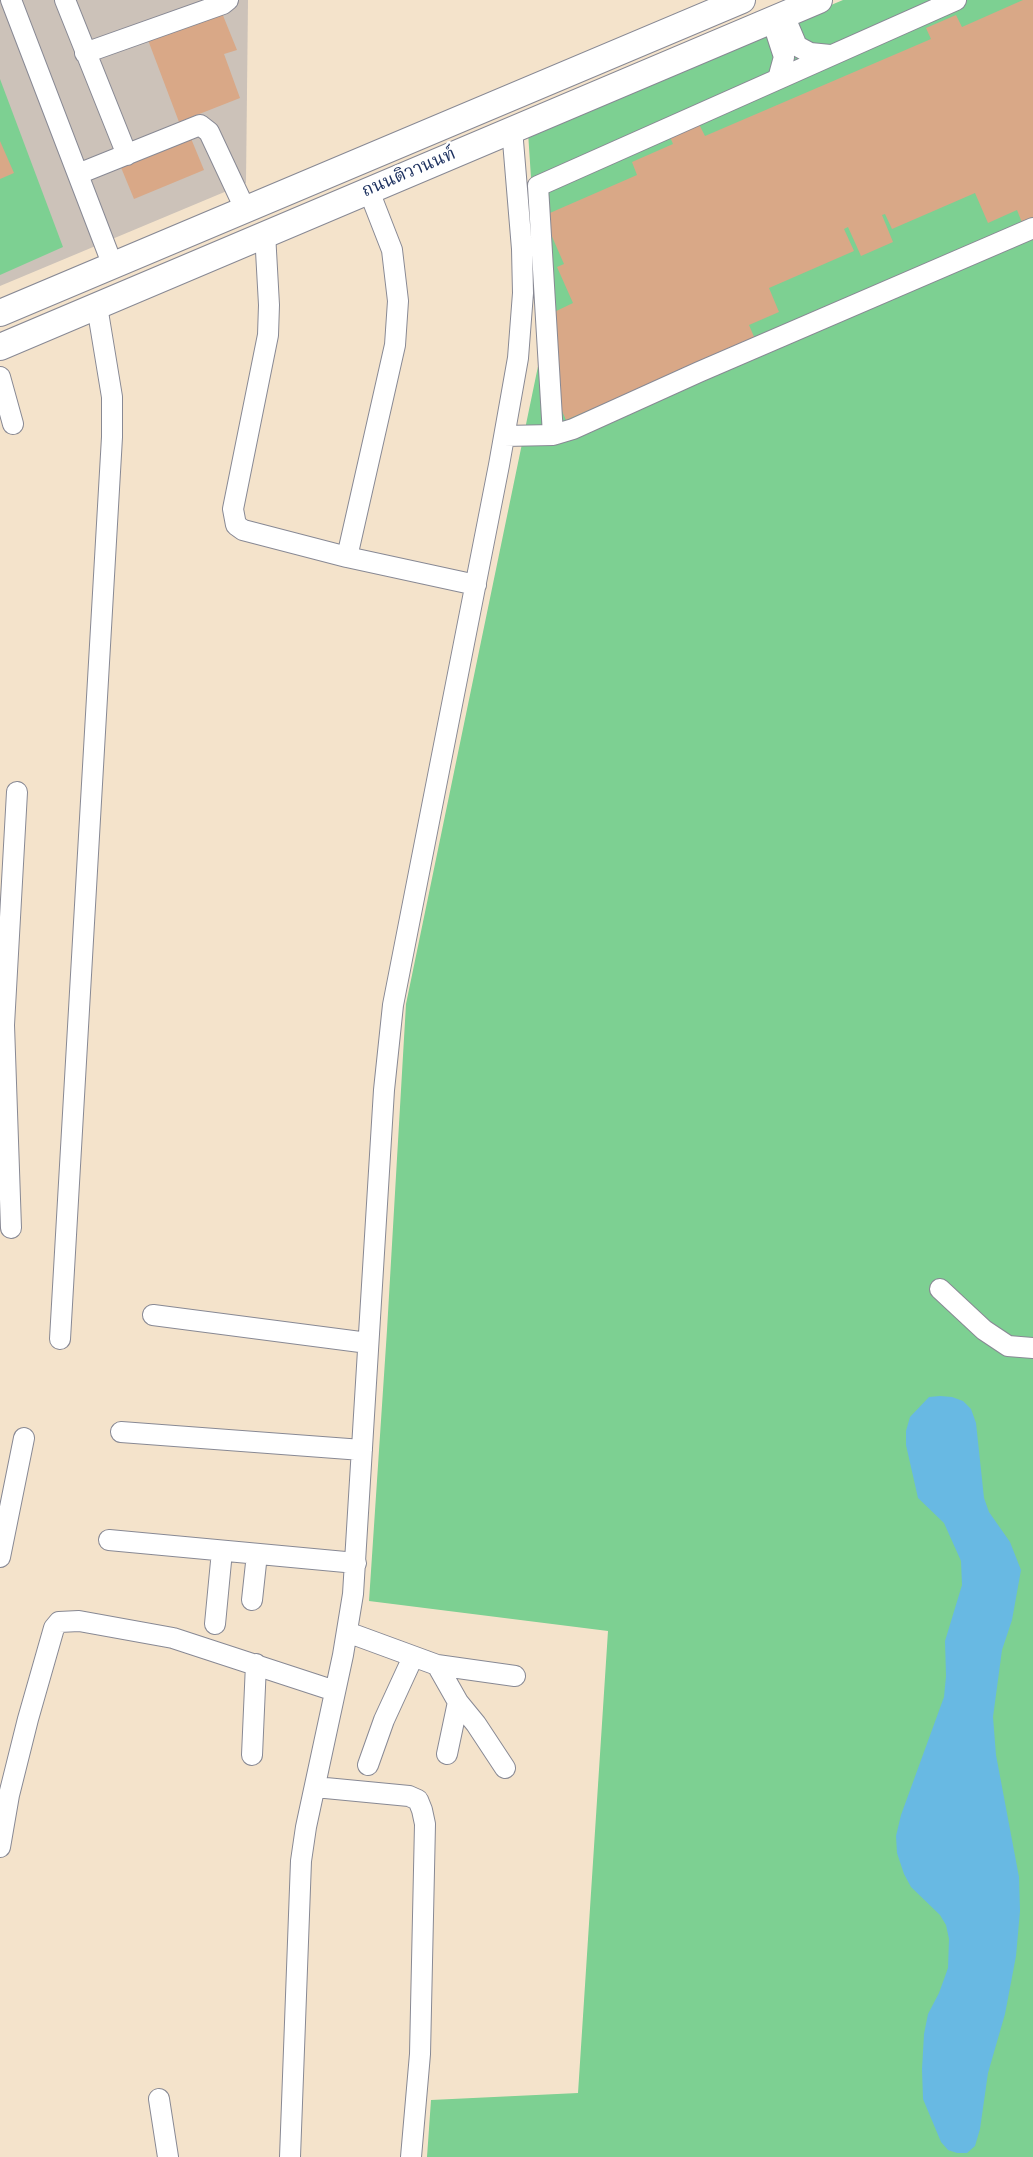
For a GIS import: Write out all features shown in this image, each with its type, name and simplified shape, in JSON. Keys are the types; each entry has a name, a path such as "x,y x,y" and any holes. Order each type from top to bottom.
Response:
{"main road":[{"name":"ถนนติวานนท์","path":"0,313 741,0"},
{"name":"ถนนติวานนท์","path":"0,347 819,0"},
{"path":"113,266 124,294"},
{"path":"85,277 97,306"}],"street":[{"path":"11,0 113,266"},
{"path":"65,0 127,155"},
{"path":"85,54 223,4 228,0"},
{"path":"553,435 538,186 956,0"},
{"path":"778,17 797,46 810,53 832,54"},
{"path":"778,17 784,57 778,79"},
{"path":"78,174 200,125 209,132 246,211"},
{"path":"290,2157 301,1861 347,1632 356,1563 384,1090 393,1005 476,585 518,358 523,292 519,204 512,129"},
{"path":"347,557 395,345 398,301 392,250 369,191"},
{"path":"504,436 553,435 573,429 1033,228"},
{"path":"265,234 269,306 268,335 233,510 236,525 243,530 347,557 476,585"},
{"path":"60,1339 112,436 112,397 97,306"},
{"path":"0,377 13,424"},
{"path":"11,1228 2,1025 17,792"},
{"path":"940,1289 984,1330 1000,1341 1008,1346 1033,1348"},
{"path":"153,1316 368,1343"},
{"path":"121,1432 362,1450"},
{"path":"0,1557 24,1438"},
{"path":"109,1540 356,1563"},
{"path":"215,1624 222,1551"},
{"path":"252,1600 257,1554"},
{"path":"0,1847 9,1795 28,1719 54,1628 59,1622 80,1621 173,1638 335,1691"},
{"path":"347,1632 437,1665 515,1676"},
{"path":"368,1765 384,1720 413,1657"},
{"path":"252,1755 256,1664"},
{"path":"437,1665 458,1702 476,1724 504,1768"},
{"path":"447,1754 458,1702"},
{"path":"315,1787 409,1796 418,1800 423,1810 425,1824 420,2054 411,2157"},
{"path":"159,2099 168,2157"}],"shaded area":[{"path":"0,0 248,0 246,183 0,286"}],"green space":[{"path":"843,0 1033,0 1033,2157 427,2157 431,2100 578,2093 608,1631 369,1601 406,1004 542,347 528,132"},
{"path":"0,79 63,247 0,275"}],"water":[{"path":"940,1396 963,1401 971,1409 976,1423 984,1498 989,1512 1010,1542 1021,1570 1012,1620 1002,1650 993,1717 996,1755 1019,1877 1020,1911 1016,1956 1005,2014 988,2073 980,2129 975,2146 967,2153 948,2150 941,2142 923,2099 924,2034 928,2014 948,1968 949,1939 946,1925 940,1915 911,1887 904,1874 897,1853 896,1836 901,1815 944,1697 945,1641 962,1585 961,1561 944,1523 918,1498 906,1445 906,1431 910,1417 929,1397"}],"building":[{"path":"1023,0 1033,0 1033,220 1023,225 1017,210 988,223 975,193 892,229 885,214 882,215 893,242 861,256 848,227 844,229 854,251 769,288 779,312 749,325 755,339 566,420 554,393 550,314 573,303 557,267 564,264 543,216 637,175 632,162 673,144 670,137 699,124 705,136 931,39 926,28 956,15 962,27"},
{"path":"222,13 237,50 224,54 240,98 179,122 148,40"},
{"path":"190,136 204,170 134,199 120,165"},
{"path":"0,141 14,173 0,179"}]}
